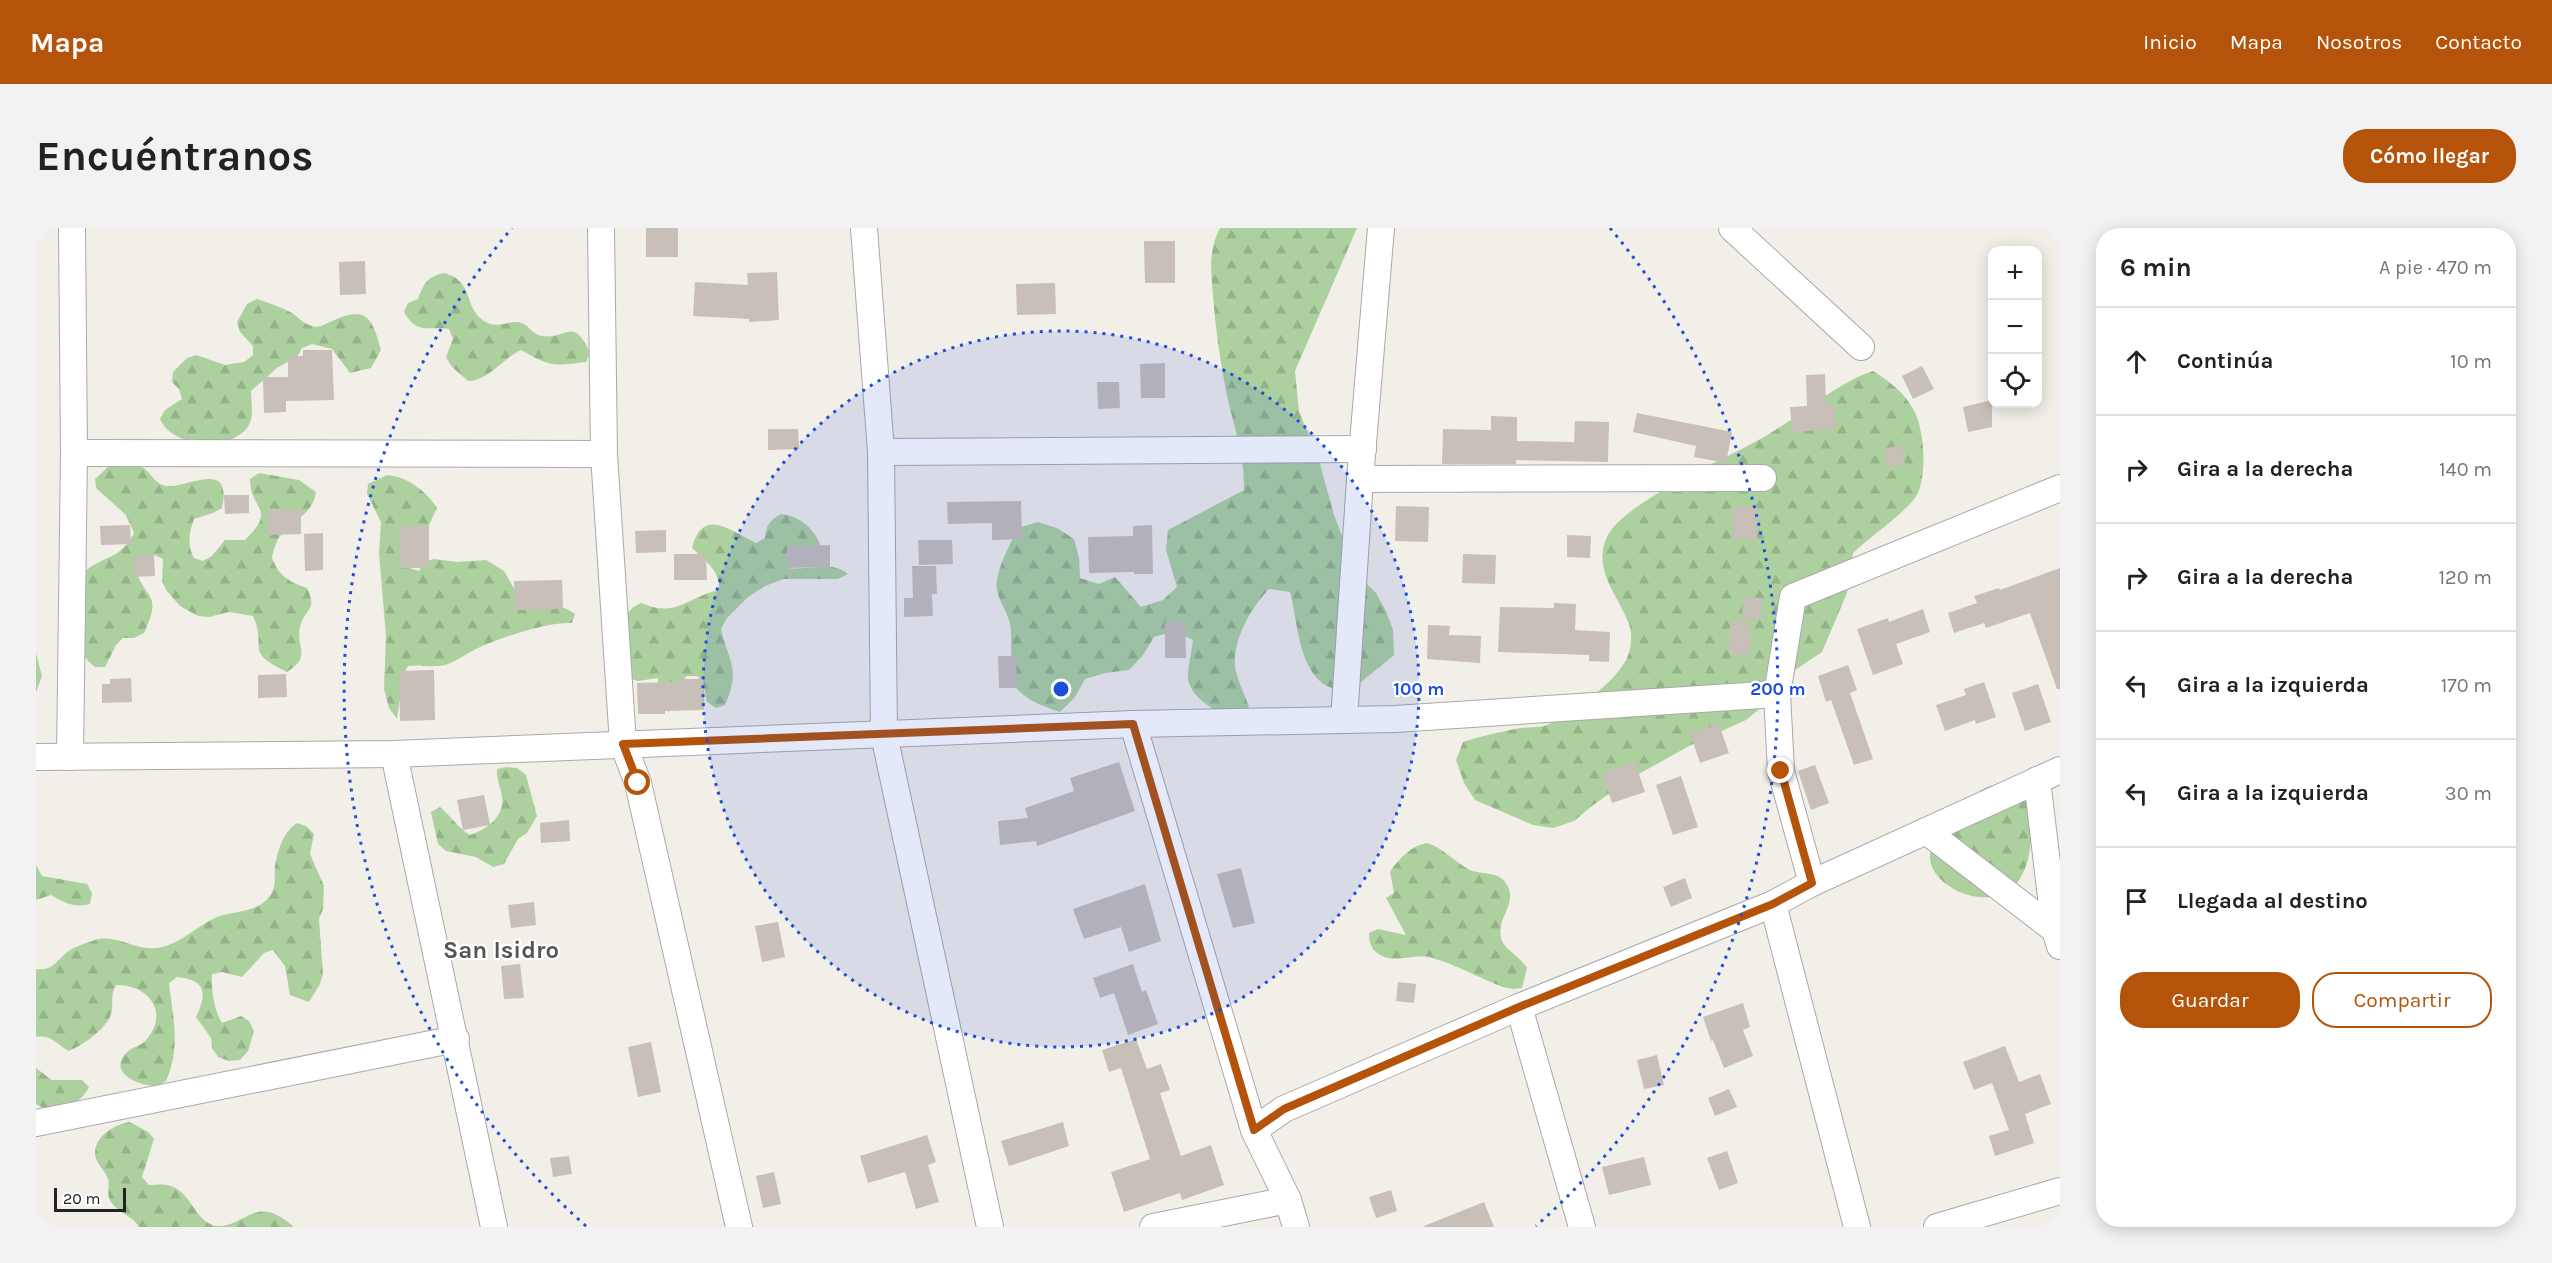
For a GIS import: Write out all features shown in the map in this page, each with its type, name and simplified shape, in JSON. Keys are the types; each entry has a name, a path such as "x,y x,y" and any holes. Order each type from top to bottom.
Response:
{"street":[{"path":"70,757 74,453 72,228"},
{"path":"601,228 604,454 623,744 638,783 739,1227"},
{"path":"864,228 881,452 884,735 990,1227"},
{"path":"1344,720 1360,479 1381,228"},
{"path":"1732,228 1861,346"},
{"path":"881,452 1363,449"},
{"path":"74,453 604,454"},
{"path":"1360,479 1763,478"},
{"path":"1812,883 1781,771 1777,694 1793,597 2060,488"},
{"path":"36,757 394,754 1133,724 1344,720 1777,694"},
{"path":"1133,724 1254,1130 1288,1200 1296,1227"},
{"path":"394,754 494,1227"},
{"path":"1254,1130 1284,1109 1519,1007 1773,904 1812,883 2049,775 2058,938"},
{"path":"1926,831 2058,938"},
{"path":"1773,904 1857,1227"},
{"path":"1519,1007 1582,1227"},
{"path":"36,1123 456,1039"},
{"path":"1937,1227 2060,1191"},
{"path":"1154,1227 1288,1200"}],"green space":[{"path":"1220,228 1357,228 1295,371 1299,412 1317,453 1334,515 1351,559 1362,579 1376,593 1386,611 1393,630 1394,655 1361,682 1343,691 1325,685 1316,677 1304,655 1290,592 1269,589 1244,624 1235,656 1237,675 1249,707 1230,718 1211,708 1199,698 1188,679 1193,640 1174,631 1154,637 1143,655 1129,670 1105,673 1085,679 1075,697 1060,712 1028,698 1017,690 1012,680 1010,624 997,592 997,580 1000,567 1018,528 1038,522 1057,528 1074,539 1079,558 1080,578 1099,584 1115,577 1141,607 1163,600 1177,587 1166,550 1168,530 1244,490 1241,452 1226,391 1214,307 1211,261"},
{"path":"444,273 455,277 461,283 476,313 491,324 518,322 542,336 569,332 579,335 590,353 586,362 552,364 521,350 490,373 468,381 452,367 446,357 453,339 449,329 418,327 404,312 408,303 418,299 427,282 434,276"},
{"path":"257,299 288,311 314,327 351,314 365,316 374,328 381,350 371,368 350,373 332,349 312,344 302,348 297,357 277,368 251,391 251,420 247,428 238,436 227,441 201,443 176,436 160,419 165,410 182,399 179,389 172,382 173,372 187,358 196,355 225,365 244,362 253,355 253,346 240,332 237,322 247,304"},
{"path":"1873,371 1901,392 1917,418 1922,441 1922,479 1915,498 1909,505 1853,553 1847,593 1822,652 1792,672 1762,707 1746,720 1689,746 1630,779 1574,821 1553,828 1533,825 1475,800 1464,783 1456,760 1463,742 1520,728 1544,726 1557,720 1580,706 1603,687 1627,658 1631,644 1630,628 1604,570 1603,560 1606,539 1616,525 1632,510 1654,495 1769,434 1847,382"},
{"path":"123,460 145,469 157,482 167,486 206,479 215,480 221,484 224,493 222,508 194,519 191,529 192,553 194,558 203,561 212,556 225,540 245,540 255,530 261,515 251,489 250,479 259,473 299,480 316,492 306,513 278,539 272,558 285,578 307,588 310,596 310,609 300,627 301,656 295,666 287,672 265,659 260,653 257,627 253,616 229,612 209,617 198,616 180,606 166,590 162,581 163,559 155,555 134,567 152,603 150,620 144,633 134,638 123,638 116,645 105,667 95,667 87,660 77,642 82,574 116,554 134,533 126,515 96,488 95,479 110,465"},
{"path":"387,475 395,476 416,486 437,508 428,527 403,559 409,568 419,571 424,562 434,559 457,562 486,560 504,571 515,590 575,614 572,623 550,625 512,635 478,648 445,665 408,666 403,676 397,719 389,708 384,689 386,636 379,554 381,522 367,494 368,484"},
{"path":"781,514 805,523 820,544 816,553 787,568 827,567 842,570 848,574 838,579 784,579 765,586 748,597 726,619 721,629 733,674 730,693 725,705 716,708 707,702 703,683 697,676 687,676 679,684 669,712 660,708 658,678 638,681 629,678 630,638 624,625 627,614 641,603 654,607 673,608 719,590 719,583 714,572 692,548 697,535 703,528 719,525 756,543 765,538 769,523"},
{"path":"36,653 42,676 36,692"},
{"path":"517,768 526,775 537,816 527,833 518,839 504,864 493,867 476,857 446,851 438,844 431,812 440,807 470,835 482,830 501,810 502,797 497,769"},
{"path":"1998,784 2030,791 2030,846 2021,877 2010,890 1995,896 1979,897 1948,886 1937,875 1931,863 1931,850 1941,832 1969,800 1979,791"},
{"path":"297,823 306,826 314,834 310,854 324,886 323,909 319,919 323,974 309,1002 290,995 285,966 273,950 264,953 242,977 222,972 212,974 214,999 222,1023 241,1016 249,1021 254,1031 248,1051 240,1060 229,1061 218,1057 212,1048 211,1038 196,1017 202,1001 202,990 194,981 177,977 169,983 175,1032 171,1068 166,1081 157,1086 135,1081 123,1073 121,1067 121,1060 126,1053 146,1040 156,1020 156,1010 152,1002 138,990 116,985 107,1022 92,1037 69,1051 49,1038 36,1037 36,969 50,967 72,949 95,940 116,940 149,948 167,946 215,918 257,906 272,893 280,848 288,831"},
{"path":"1427,843 1439,848 1470,870 1497,876 1507,885 1510,899 1500,932 1505,946 1527,968 1522,988 1503,987 1433,958 1388,958 1373,949 1369,933 1378,929 1406,935 1386,898 1394,893 1390,872 1406,853"},
{"path":"36,865 42,876 87,884 92,893 90,904 70,904 51,895 36,900"},
{"path":"36,1068 52,1080 82,1080 89,1087 77,1101 48,1111 36,1104"},
{"path":"130,1122 148,1132 154,1139 142,1177 149,1185 165,1185 175,1188 208,1223 216,1226 227,1225 252,1214 270,1212 294,1227 139,1227 111,1202 108,1179 96,1159 95,1152 100,1139 105,1134 117,1126"}],"building":[{"path":"646,228 678,228 678,257 646,257"},
{"path":"1144,241 1175,241 1175,283 1145,283"},
{"path":"365,261 366,294 340,295 339,262"},
{"path":"777,272 779,320 749,322 749,319 693,316 695,282 748,285 747,273"},
{"path":"1055,283 1056,314 1017,315 1016,284"},
{"path":"303,350 332,350 334,400 286,401 286,412 264,413 263,377 288,377 288,356 303,356"},
{"path":"1165,363 1165,398 1141,398 1140,364"},
{"path":"1922,366 1934,389 1913,399 1902,376"},
{"path":"1825,374 1826,405 1834,404 1836,429 1792,432 1790,407 1807,406 1806,375"},
{"path":"1097,382 1119,382 1120,408 1098,409"},
{"path":"1988,401 1988,408 1992,408 1992,427 1968,432 1963,407"},
{"path":"1637,413 1732,432 1726,463 1694,457 1696,446 1633,432"},
{"path":"1491,416 1517,417 1517,441 1574,442 1575,421 1609,422 1608,462 1516,460 1516,464 1442,464 1443,429 1491,430"},
{"path":"768,429 798,429 799,449 768,450"},
{"path":"1901,445 1905,464 1887,467 1884,449"},
{"path":"224,495 249,495 249,513 225,514"},
{"path":"1021,501 1022,539 992,540 992,523 948,524 947,502"},
{"path":"1396,506 1429,507 1428,542 1395,541"},
{"path":"1733,507 1758,507 1757,540 1732,539"},
{"path":"301,509 301,534 268,535 268,510"},
{"path":"130,525 131,544 101,545 100,526"},
{"path":"1152,525 1153,574 1089,573 1088,537 1133,536 1133,526"},
{"path":"400,526 429,526 429,568 401,568"},
{"path":"666,530 666,552 636,553 635,531"},
{"path":"323,533 323,570 305,571 304,534"},
{"path":"1567,535 1591,536 1590,558 1567,557"},
{"path":"918,540 952,540 953,564 919,565"},
{"path":"830,545 830,567 787,568 787,546"},
{"path":"674,554 706,554 707,580 674,580"},
{"path":"1463,554 1496,555 1495,584 1462,583"},
{"path":"134,555 154,555 155,576 134,577"},
{"path":"912,566 936,566 937,594 932,594 933,616 904,617 904,598 913,598"},
{"path":"2060,568 2060,689 2057,689 2030,613 1986,628 1984,623 1954,633 1948,613 1977,603 1974,596 1999,588 2000,590"},
{"path":"562,580 563,609 515,610 514,581"},
{"path":"1743,597 1762,598 1761,619 1742,619"},
{"path":"1554,603 1576,604 1575,630 1610,632 1609,662 1589,661 1589,655 1498,652 1500,607 1554,608"},
{"path":"1923,609 1930,632 1896,644 1903,664 1873,675 1857,629 1888,618 1889,622"},
{"path":"1185,621 1186,658 1165,658 1165,622"},
{"path":"1730,621 1751,622 1750,654 1729,654"},
{"path":"1428,625 1450,626 1449,635 1481,636 1480,663 1427,659"},
{"path":"998,656 1016,656 1017,688 999,688"},
{"path":"1848,665 1857,690 1850,693 1873,759 1854,765 1831,700 1826,702 1818,676"},
{"path":"434,670 435,720 400,721 399,671"},
{"path":"286,674 287,697 258,698 258,675"},
{"path":"131,678 132,702 102,703 102,684 110,684 110,679"},
{"path":"676,679 704,679 704,710 638,714 637,683 676,682"},
{"path":"1984,682 1996,717 1976,724 1975,720 1945,731 1936,705 1966,695 1964,689"},
{"path":"2038,684 2051,722 2025,731 2012,693"},
{"path":"1719,724 1729,753 1700,763 1690,733"},
{"path":"1119,762 1135,811 1037,846 1036,841 1000,845 998,821 1028,818 1025,808 1074,791 1070,778"},
{"path":"1635,762 1645,792 1612,803 1602,773"},
{"path":"1815,765 1829,803 1811,810 1798,771"},
{"path":"1681,776 1698,827 1673,835 1656,785"},
{"path":"484,795 490,825 463,830 457,800"},
{"path":"569,820 570,841 541,843 540,823"},
{"path":"1241,868 1255,923 1233,928 1217,874"},
{"path":"1685,878 1692,898 1671,907 1663,887"},
{"path":"1145,884 1161,941 1129,952 1121,927 1084,939 1073,909"},
{"path":"534,902 536,925 511,928 508,905"},
{"path":"778,922 785,957 762,962 755,926"},
{"path":"520,964 524,998 504,999 501,966"},
{"path":"1133,964 1142,992 1146,990 1158,1024 1128,1035 1114,993 1100,998 1093,978"},
{"path":"1398,982 1416,984 1414,1003 1396,1001"},
{"path":"1743,1003 1750,1027 1743,1030 1753,1056 1724,1068 1703,1017"},
{"path":"1136,1039 1147,1069 1161,1064 1170,1090 1160,1093 1181,1156 1211,1145 1224,1185 1182,1200 1180,1193 1124,1212 1111,1172 1150,1159 1121,1068 1109,1072 1102,1050"},
{"path":"651,1042 661,1092 638,1097 628,1047"},
{"path":"2005,1046 2019,1082 2040,1074 2051,1104 2025,1114 2034,1143 1995,1156 1989,1136 2009,1130 1992,1083 1974,1090 1963,1062"},
{"path":"1657,1055 1664,1085 1644,1089 1637,1060"},
{"path":"1729,1089 1737,1107 1715,1116 1708,1098"},
{"path":"1063,1122 1069,1146 1009,1166 1001,1141"},
{"path":"927,1135 936,1162 928,1165 939,1202 916,1209 905,1172 868,1183 860,1156"},
{"path":"1727,1151 1738,1183 1719,1190 1707,1158"},
{"path":"569,1156 572,1174 553,1177 550,1158"},
{"path":"1644,1157 1651,1185 1609,1195 1602,1167"},
{"path":"774,1172 781,1204 763,1208 756,1176"},
{"path":"1391,1190 1397,1211 1376,1218 1369,1197"},
{"path":"1484,1202 1494,1227 1424,1226"}],"district":[{"name":"San Isidro","path":"501,950"}],"route":[{"path":"638,783 623,744 1133,724 1254,1130 1284,1109 1519,1007 1773,904 1812,883 1781,771"}]}
